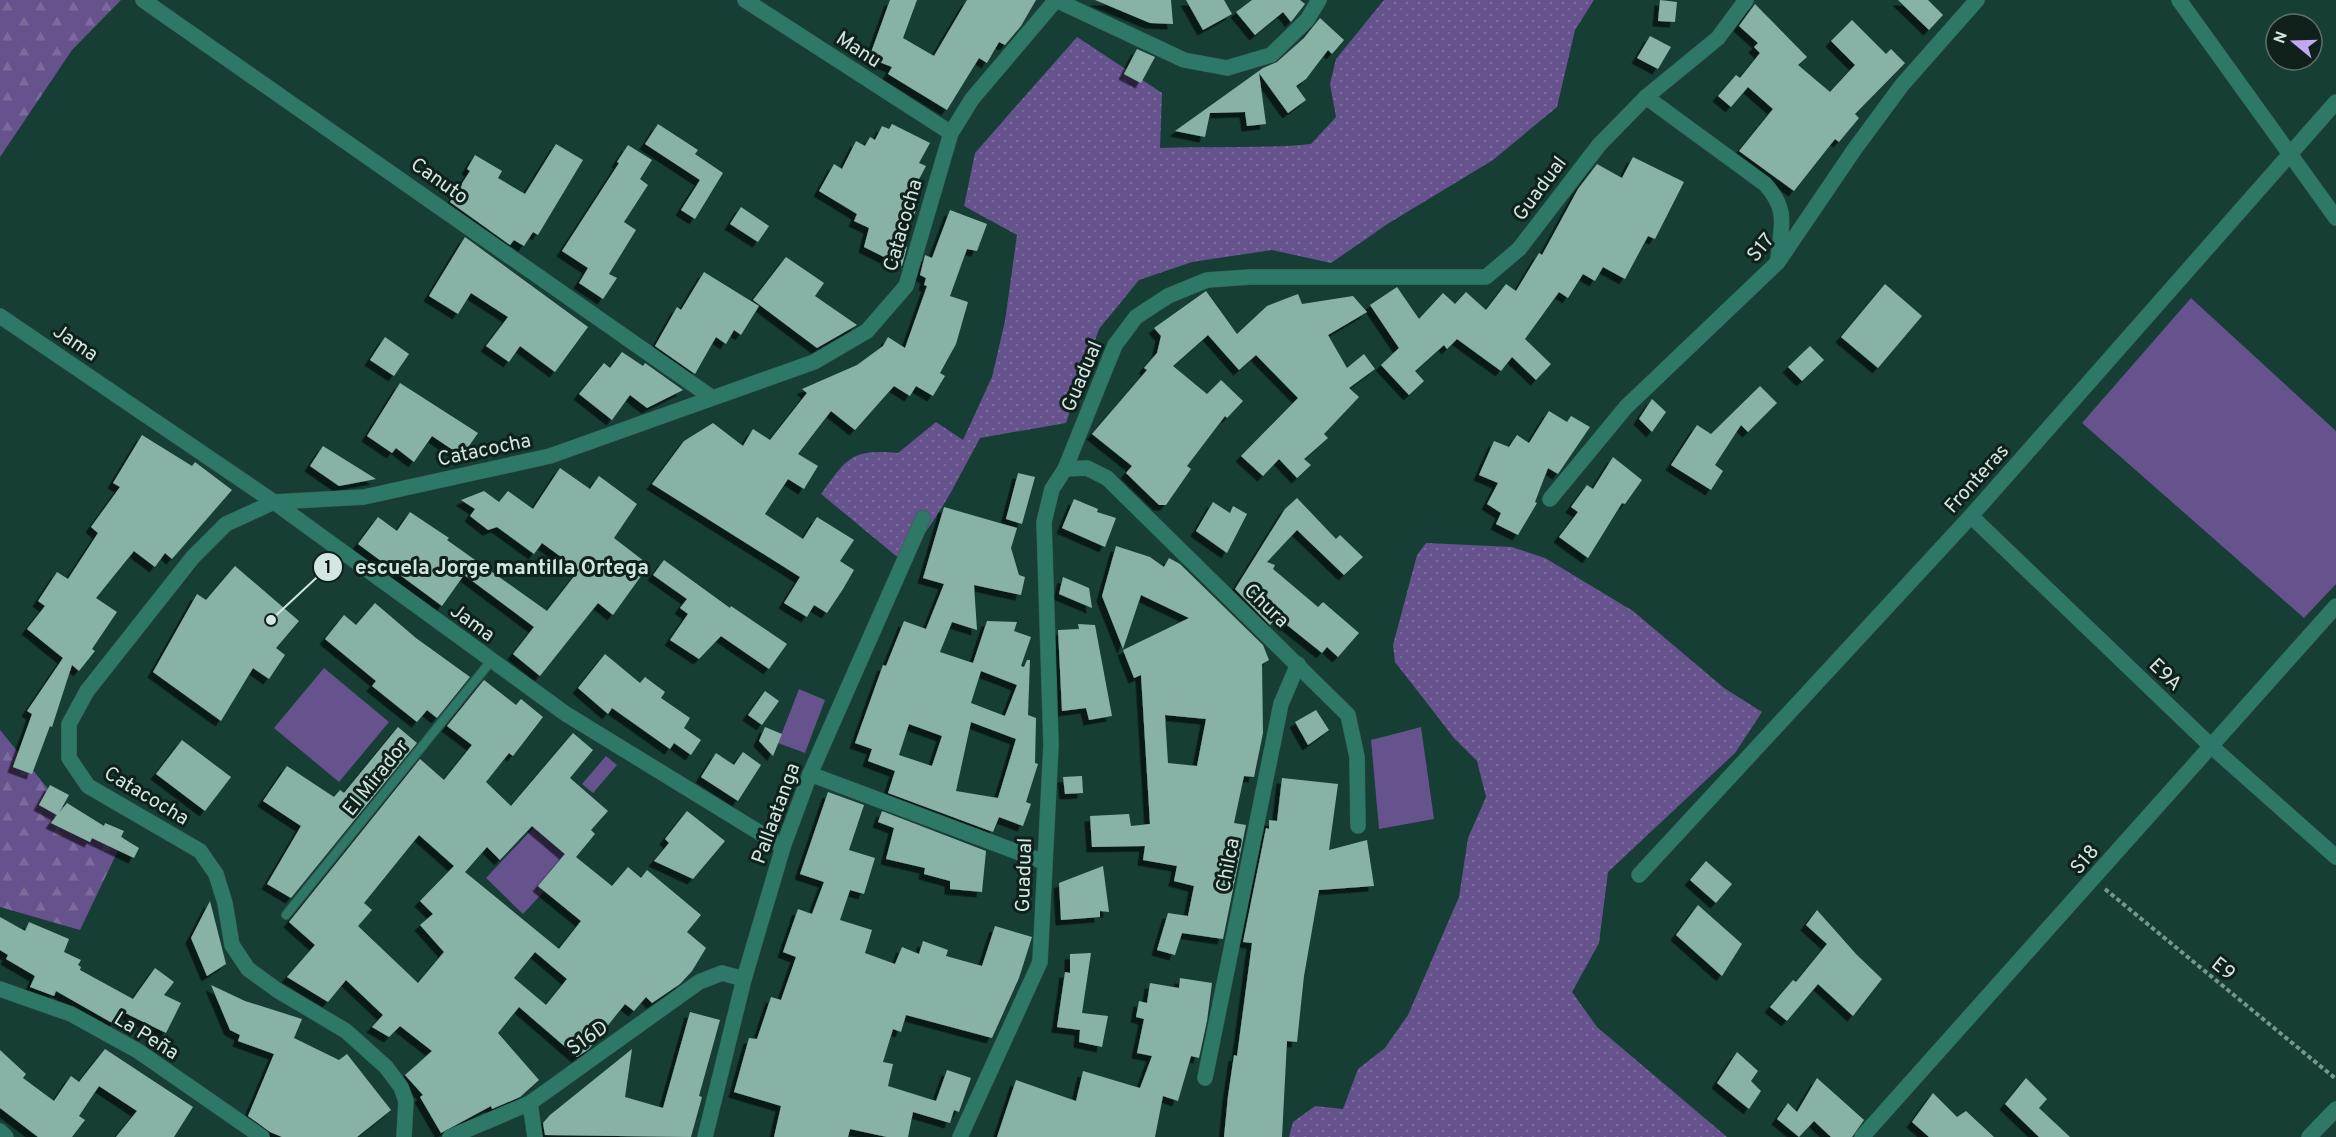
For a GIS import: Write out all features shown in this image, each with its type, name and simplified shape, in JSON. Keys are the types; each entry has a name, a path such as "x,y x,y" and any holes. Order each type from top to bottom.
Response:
{"street":[{"name":"Canuto","path":"143,0 711,397"},
{"name":"Manu","path":"745,0 951,134"},
{"name":"Catacocha","path":"404,1137 406,1101 401,1087 386,1067 346,1031 277,990 248,969 232,945 225,903 216,874 200,851 88,786 69,758 69,724 87,691 193,557 226,524 274,502 364,497 550,456 814,362 867,331 906,286 951,134 972,99 1056,0 1184,60 1227,68 1271,55 1307,20 1319,0"},
{"name":"Guadual","path":"960,1137 1041,962 1051,745 1044,522 1052,489 1065,469 1115,345 1136,317 1168,296 1207,280 1250,277 1486,277 1519,249 1599,145 1646,97 1718,38 1746,0"},
{"name":"S17","path":"1550,499 1626,407 1778,262 1854,150 1902,86 1977,0"},
{"path":"2179,0 2336,218"},
{"path":"1646,97 1766,184 1777,197 1783,212 1778,262"},
{"name":"Fronteras","path":"1639,876 1971,516 2336,102"},
{"name":"Jama","path":"0,316 274,502 566,714 783,847"},
{"name":"Chura","path":"1065,469 1088,468 1107,478 1348,715 1357,757 1358,826"},
{"name":"E9A","path":"1971,516 2211,746 2336,857"},
{"name":"Pallaatanga","path":"705,1137 744,979 783,847 810,774 923,518"},
{"name":"S18","path":"1862,1137 2094,880 2336,606"},
{"name":"Chilca","path":"1205,1078 1281,704 1298,664"},
{"path":"810,774 1044,862"},
{"name":"S16D","path":"450,1137 530,1103 699,982 722,973 744,979"},
{"name":"La Peña","path":"0,990 71,1014 138,1050 262,1137"},
{"path":"530,1103 535,1137"},
{"path":"2309,1137 2336,1109"},
{"path":"0,1131 6,1137"}],"lane":[{"name":"El Mirador","path":"286,915 491,661"}],"path":[{"name":"E9","path":"2094,880 2336,1079"}],"green space":[{"path":"0,0 121,0 72,50 0,157"},
{"path":"1384,0 1594,0 1575,30 1557,107 1493,160 1389,223 1331,263 1272,250 1192,262 1139,280 1099,329 1066,423 980,438 935,518 914,547 901,560 821,494 838,471 852,458 860,454 898,453 936,422 963,440 992,377 1005,321 1017,235 964,206 975,153 1077,37 1162,93 1160,148 1311,144 1336,117 1330,84 1336,59"},
{"path":"2191,298 2336,431 2336,584 2304,618 2082,423"},
{"path":"1426,543 1512,547 1545,558 1633,611 1724,688 1762,712 1735,753 1608,872 1599,943 1572,992 1597,1027 1727,1137 1289,1137 1293,1122 1315,1106 1343,1109 1358,1069 1385,1048 1408,1015 1459,897 1468,838 1486,797 1477,761 1454,738 1395,662 1393,645 1417,555"},
{"path":"324,668 389,722 339,782 274,728"},
{"path":"799,689 825,700 805,753 778,743"},
{"path":"1421,727 1434,819 1379,829 1371,740"},
{"path":"0,730 67,812 124,838 80,930 0,907"},
{"path":"606,756 617,765 593,793 582,784"},
{"path":"536,825 573,860 523,914 486,878"}],"building":[{"path":"890,0 917,0 903,38 934,56 967,0 1036,0 1021,26 1005,45 999,42 987,63 979,58 947,110 888,74 892,67 869,58"},
{"path":"1095,0 1171,0 1173,24 1150,23"},
{"path":"1186,0 1224,0 1232,14 1203,30"},
{"path":"1252,0 1300,0 1305,4 1291,22 1283,12 1255,35 1236,12"},
{"path":"1660,0 1677,2 1675,22 1658,21"},
{"path":"1898,0 1928,0 1943,15 1929,30"},
{"path":"1755,4 1807,57 1798,65 1830,92 1855,65 1831,41 1852,20 1886,54 1891,49 1905,63 1855,114 1859,118 1839,142 1835,139 1794,191 1739,151 1773,109 1748,87 1731,107 1718,96 1736,75 1740,78 1760,53 1754,47 1758,43 1739,26"},
{"path":"1320,18 1344,40 1332,54 1328,50 1306,79 1296,86 1306,100 1288,113 1259,73 1266,124 1247,126 1245,112 1210,113 1205,137 1175,131 1263,68 1277,62 1304,38"},
{"path":"1650,36 1671,47 1658,69 1637,58"},
{"path":"1137,49 1155,57 1141,83 1124,74"},
{"path":"658,124 698,150 695,154 723,173 695,219 681,210 700,180 645,144"},
{"path":"892,124 930,143 919,163 926,166 915,187 919,189 912,206 917,208 902,244 907,247 902,266 864,247 869,228 854,221 857,214 819,191 834,164 842,169 856,141 865,146 870,137 875,140 882,126 889,129"},
{"path":"556,144 583,160 538,235 533,232 524,246 514,240 510,245 450,202 470,171 467,169 475,155 502,171 498,178 525,194"},
{"path":"628,145 652,160 640,179 648,185 624,222 636,230 609,274 617,278 603,299 579,283 588,268 562,251 619,163 617,162"},
{"path":"1633,157 1684,182 1655,239 1648,236 1625,279 1603,267 1595,281 1583,274 1568,298 1559,292 1525,339 1551,364 1536,380 1512,357 1501,371 1457,339 1447,349 1444,345 1415,371 1424,381 1409,395 1381,365 1399,348 1370,305 1397,287 1419,319 1443,293 1455,304 1466,292 1486,310 1506,284 1516,291 1539,253 1542,255 1578,189 1597,164 1622,178"},
{"path":"741,207 769,226 758,242 730,224"},
{"path":"950,210 987,224 977,251 967,249 950,296 968,302 956,344 940,373 945,376 933,396 916,386 910,396 894,386 855,430 831,411 798,454 818,466 804,489 788,479 765,514 803,539 817,517 854,540 840,561 854,570 843,589 827,613 814,605 807,617 784,603 800,577 652,484 684,441 713,423 743,446 753,429 770,440 807,393 802,389 857,365 883,346 888,337 905,348 927,286 924,285 926,278 920,275 925,255 932,258"},
{"path":"465,237 588,327 555,372 520,346 509,362 486,346 508,317 471,293 458,314 429,296"},
{"path":"786,257 824,283 815,296 857,325 817,348 753,300"},
{"path":"704,272 759,306 741,335 734,330 726,344 716,337 695,374 655,346 677,307 681,310"},
{"path":"1885,284 1922,316 1878,368 1841,337"},
{"path":"1206,291 1237,334 1267,306 1298,294 1302,304 1353,296 1367,312 1328,335 1347,368 1364,354 1375,369 1349,388 1359,397 1324,434 1328,438 1304,459 1311,465 1297,478 1279,459 1263,476 1241,456 1298,398 1256,355 1239,370 1208,335 1173,366 1207,394 1221,380 1243,401 1227,418 1225,416 1187,466 1191,469 1166,505 1159,505 1126,473 1132,466 1092,434 1147,370 1144,368 1157,353 1161,336 1154,328"},
{"path":"385,337 409,354 394,376 370,360"},
{"path":"1810,346 1824,360 1802,381 1788,367"},
{"path":"622,352 643,366 645,363 683,390 647,408 630,395 612,420 579,394 604,363 610,368"},
{"path":"400,383 478,433 462,456 432,436 414,462 396,448 392,453 367,436"},
{"path":"1760,386 1777,403 1748,432 1741,425 1715,465 1723,471 1711,490 1671,465 1697,425 1711,434"},
{"path":"1652,399 1666,412 1652,432 1639,419"},
{"path":"1549,411 1567,422 1571,416 1590,427 1558,474 1548,468 1535,502 1537,503 1518,535 1496,524 1501,513 1487,504 1498,483 1479,475 1494,441 1509,447 1517,435 1529,443"},
{"path":"142,435 192,466 195,462 232,490 172,559 165,553 155,567 134,551 96,598 117,612 92,649 95,651 79,671 72,665 52,727 50,726 32,774 13,767 32,714 27,711 63,658 27,629 45,606 38,601 57,572 68,579 98,533 91,527 120,487 113,483"},
{"path":"323,446 376,479 339,486 310,466"},
{"path":"1613,457 1642,480 1625,504 1622,503 1588,558 1559,537 1578,512 1571,507 1587,485 1593,489"},
{"path":"560,468 590,489 599,476 637,504 614,538 649,565 613,615 598,603 540,676 513,654 534,627 467,577 464,575 442,606 358,544 378,517 397,531 410,512 547,611 579,570 542,543 534,554 497,527 488,530 470,516 475,509 461,500 484,491 499,502 508,491 533,509"},
{"path":"1018,473 1035,477 1022,524 1006,519"},
{"path":"1297,498 1336,539 1340,535 1363,557 1344,575 1297,530 1267,562 1275,565 1273,569 1318,607 1323,602 1359,633 1338,657 1327,647 1322,653 1277,617 1270,625 1235,589 1285,509"},
{"path":"1074,499 1098,509 1097,512 1116,518 1105,547 1062,528"},
{"path":"1213,502 1230,513 1233,506 1247,514 1227,553 1196,531"},
{"path":"944,507 1017,528 1011,548 1019,575 1025,577 1021,595 974,585 977,630 952,622 940,652 973,663 987,621 1017,622 1014,631 1031,637 1021,666 1024,667 1027,660 1030,660 1028,715 1036,718 1035,763 1038,764 1026,802 1031,804 1023,826 999,817 993,832 888,793 895,771 868,761 872,749 855,743 883,665 886,666 904,621 926,629 944,584 923,578","holes":["981,671 1017,685 1005,716 971,703","971,722 1016,739 998,798 956,791","909,724 942,736 932,766 899,755"]},
{"path":"1116,546 1150,557 1164,567 1169,558 1180,564 1263,645 1269,660 1262,664 1263,733 1254,777 1244,776 1234,823 1246,825 1223,939 1182,933 1175,955 1157,950 1168,913 1188,916 1194,886 1174,881 1177,866 1143,860 1145,846 1092,847 1090,816 1129,814 1131,826 1150,824 1141,675 1134,678 1123,650 1189,618 1141,595 1123,649 1102,596","holes":["1165,715 1206,719 1197,766 1168,763"]},
{"path":"664,560 730,608 731,606 787,644 769,669 721,636 699,659 670,640 688,614 680,608 687,599 653,575"},
{"path":"235,566 299,621 276,648 285,655 269,679 253,668 221,721 153,672 197,594 206,600"},
{"path":"1063,577 1089,588 1092,608 1059,594"},
{"path":"375,603 416,638 470,677 437,718 427,710 417,722 372,686 376,681 325,639 344,615 356,625"},
{"path":"1078,624 1095,625 1112,716 1089,720 1086,708 1062,711 1058,630 1079,629"},
{"path":"605,654 640,683 645,677 665,692 661,698 690,718 684,728 701,740 691,755 674,743 670,749 612,708 608,714 578,688"},
{"path":"484,680 516,705 521,699 543,717 513,756 509,753 486,782 511,806 573,733 593,750 570,778 608,811 591,830 595,834 576,857 612,886 628,867 641,878 647,870 701,915 687,932 706,948 692,971 680,984 652,1003 646,997 634,1011 625,1004 589,1049 577,1057 519,1007 498,1033 539,1080 520,1097 492,1109 491,1106 441,1133 420,1097 423,1095 405,1075 432,1051 400,1026 389,1037 372,1027 383,1015 346,980 328,1002 287,977 315,945 289,922 420,759 444,780 472,745 447,726","holes":["532,826 565,854 538,886 581,921 559,949 465,872 487,847 500,860","419,835 454,866 420,901 433,914 420,925 444,952 418,983 358,926 372,910 364,903","535,952 567,979 546,1005 514,978"]},
{"path":"765,691 779,701 762,725 748,715"},
{"path":"1316,710 1329,730 1308,745 1295,722"},
{"path":"398,727 417,743 291,898 267,884 301,826 263,801 287,766 334,797 340,790 344,793"},
{"path":"765,727 782,734 773,756 759,741"},
{"path":"182,740 231,777 205,811 156,774"},
{"path":"743,752 761,765 738,801 701,777 716,753 734,765"},
{"path":"1082,776 1083,793 1065,794 1063,777"},
{"path":"1282,778 1338,784 1329,850 1367,840 1374,886 1319,890 1304,976 1297,1042 1287,1041 1282,1137 1224,1137 1228,1096 1234,1055 1237,1056 1252,943 1243,942 1266,828 1269,829 1269,820 1277,821"},
{"path":"50,785 69,795 59,813 67,803 104,826 105,823 124,831 121,837 139,848 134,858 92,838 90,842 51,823 57,815 39,805"},
{"path":"828,792 864,805 849,850 875,858 864,894 850,890 840,920 872,930 865,953 895,964 902,947 919,954 923,941 948,950 946,956 982,966 995,926 1032,937 1019,978 992,1038 906,1015 901,1032 893,1029 883,1062 893,1064 888,1086 936,1101 947,1070 971,1078 959,1112 954,1110 950,1123 913,1112 908,1137 887,1137 850,1129 848,1137 774,1137 781,1106 734,1092 749,1038 757,1039 771,997 781,1000 796,957 783,952 798,909 812,914 824,882 800,874"},
{"path":"687,811 725,841 693,879 654,861 669,843 665,839"},
{"path":"882,811 986,851 982,892 950,889 950,881 924,874 925,868 886,859 894,828 878,822"},
{"path":"1706,861 1732,884 1716,903 1690,880"},
{"path":"1103,866 1109,912 1100,911 1100,917 1061,920 1059,883"},
{"path":"210,901 226,964 207,976 191,938"},
{"path":"1698,905 1742,944 1722,976 1676,935"},
{"path":"1817,910 1882,979 1853,1016 1818,984 1787,1021 1770,1007 1793,980 1796,982 1827,944 1806,925"},
{"path":"0,917 25,931 29,922 69,939 64,952 81,960 78,965 81,967 80,970 133,999 155,968 174,982 164,995 181,1003 166,1033 121,1011 114,1024 56,991 54,996 30,987 35,976 6,959 8,955 0,950"},
{"path":"1091,953 1082,1013 1108,1016 1102,1047 1079,1042 1080,1030 1057,1027 1065,972 1070,973 1070,954"},
{"path":"1180,978 1212,983 1207,1021 1199,1058 1191,1056 1178,1101 1163,1096 1155,1137 997,1137 1016,1080 1076,1101 1083,1071 1140,1088 1152,1056 1137,1053 1144,1019 1136,1017 1139,1001 1147,1003 1150,983 1179,988"},
{"path":"211,985 245,1001 302,1019 294,1038 339,1060 347,1054 391,1110 357,1137 282,1137 270,1132 248,1116 274,1054 238,1041 240,1035 230,1030"},
{"path":"690,1012 720,1020 699,1096 702,1097 691,1137 545,1135 543,1123 550,1115 632,1049 625,1097 663,1108"},
{"path":"105,1049 193,1107 174,1137 116,1137 137,1111 99,1086 79,1116 85,1120 72,1137 38,1137 0,1108 0,1050 26,1074 23,1078 54,1101 71,1076 79,1082"},
{"path":"1737,1052 1758,1071 1751,1081 1761,1091 1749,1109 1717,1083"},
{"path":"1817,1078 1864,1120 1852,1137 1831,1137 1814,1121 1799,1137 1777,1119 1788,1103 1797,1112"},
{"path":"2026,1078 2047,1099 2039,1108 2070,1137 2039,1137 2005,1104"},
{"path":"1933,1093 1957,1117 1966,1111 1994,1137 1929,1137 1912,1122"}],"place":[{"name":"escuela Jorge mantilla Ortega","path":"271,620"}]}
